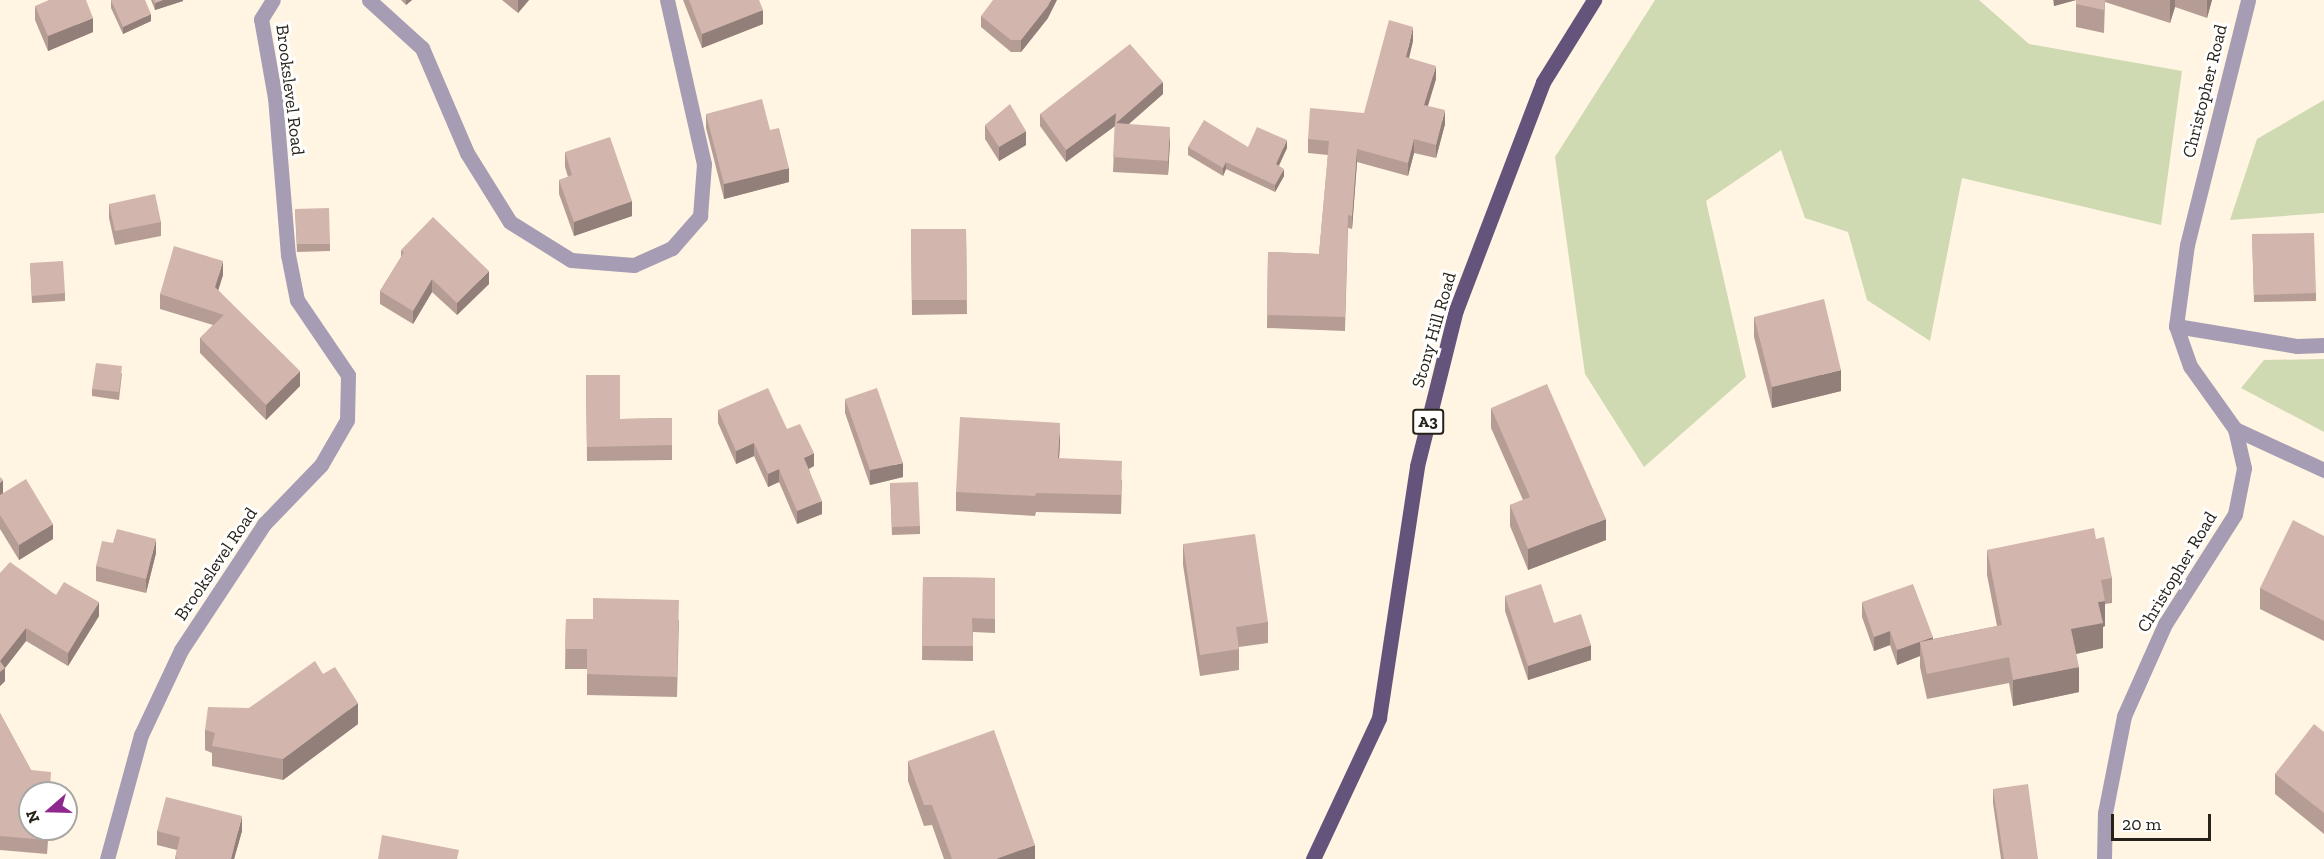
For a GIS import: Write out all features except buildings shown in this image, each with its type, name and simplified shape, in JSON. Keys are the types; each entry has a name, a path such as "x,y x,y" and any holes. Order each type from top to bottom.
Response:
{"main road":[{"name":"Stony Hill Road","path":"1313,859 1379,718 1418,466 1456,310 1543,82 1594,0"}],"street":[{"name":"Brookslevel Road","path":"107,859 141,735 181,650 264,524 321,465 347,420 348,375 297,300 288,255 275,98 261,19 273,0"},
{"path":"369,0 422,48 467,153 510,222 571,260 634,265 672,248 699,216 704,164 667,0"},
{"name":"Christopher Road","path":"2104,859 2105,813 2124,716 2165,624 2235,514 2244,468 2235,429 2190,366 2176,326 2187,244 2248,0"},
{"path":"2176,326 2296,346 2324,345"},
{"path":"2235,429 2324,470"}],"green space":[{"path":"1655,0 1979,0 2029,44 2182,71 2161,225 1962,178 1930,341 1867,300 1848,232 1805,218 1781,150 1706,201 1746,377 1644,467 1585,374 1555,157"},
{"path":"2324,100 2324,213 2230,220 2257,139"},
{"path":"2324,359 2324,432 2241,388 2264,360"}]}
